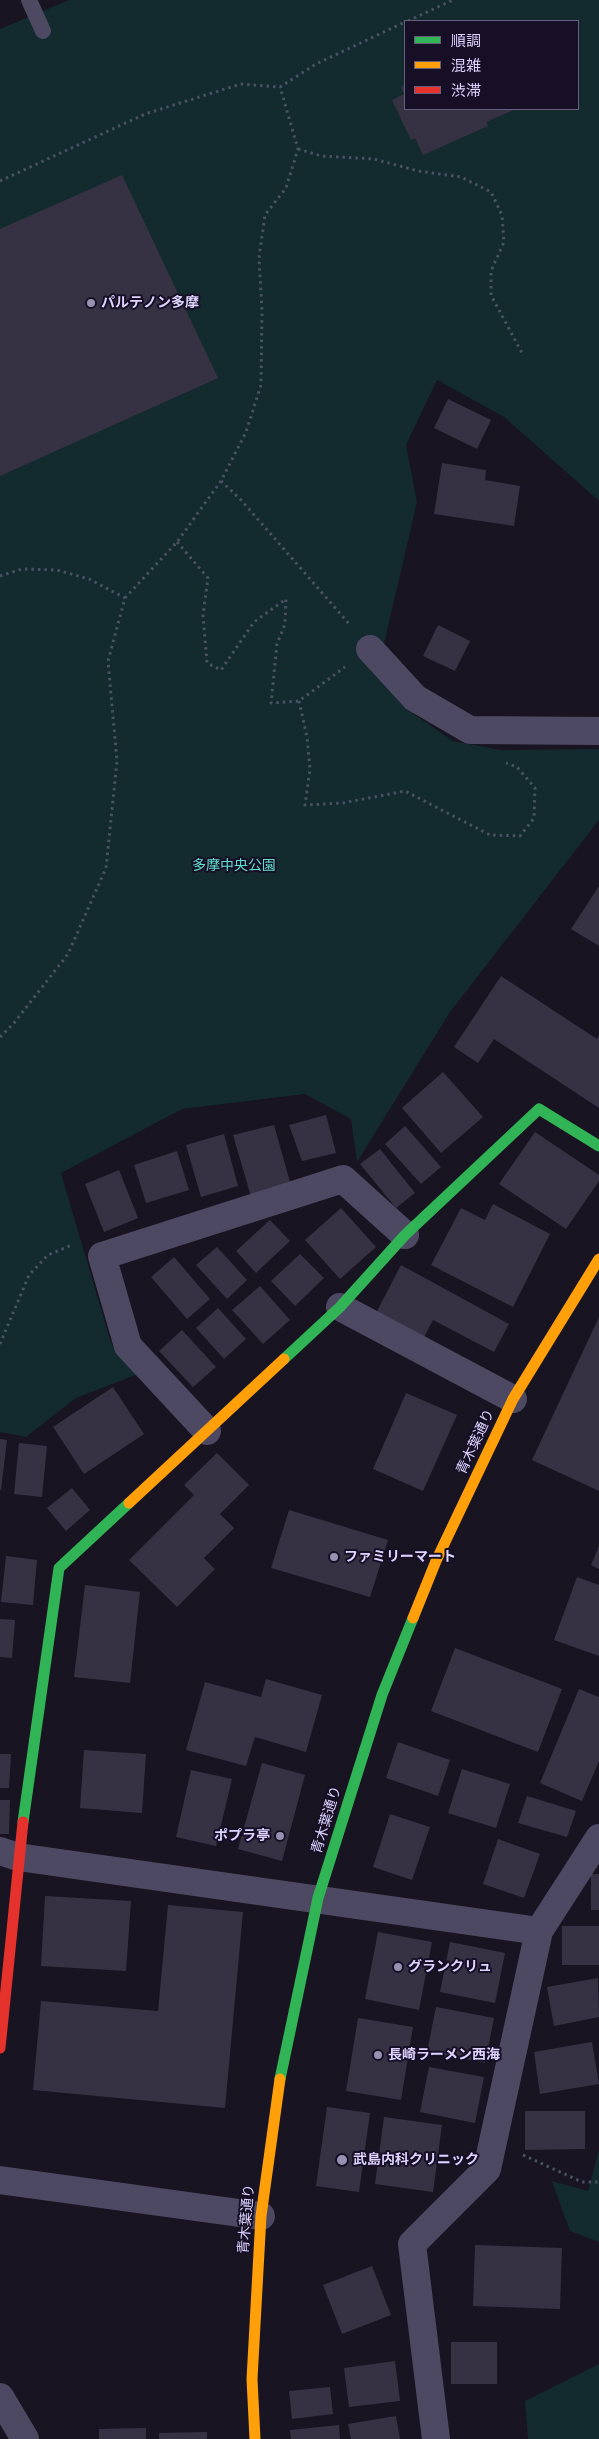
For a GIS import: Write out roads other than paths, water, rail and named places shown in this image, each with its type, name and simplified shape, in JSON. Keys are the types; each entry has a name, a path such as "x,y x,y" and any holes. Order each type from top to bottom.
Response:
{"street":[{"path":"370,649 415,698 470,730 599,731"},
{"path":"0,2048 9,1854 60,1568 340,1307 404,1235 539,1109 599,1146"},
{"path":"207,1432 128,1346 102,1256 343,1180 404,1235"},
{"name":"青木葉通り","path":"255,2439 252,2378 260,2216 282,2061 318,1898 382,1695 436,1561 513,1399 599,1259"},
{"path":"340,1307 513,1399"},
{"path":"436,2439 412,2244 487,2169 539,1931 599,1838"},
{"path":"9,1854 539,1931"},
{"path":"0,2180 260,2216"},
{"path":"0,2397 25,2439"}],"lane":[{"path":"29,0 43,31"}],"place":[{"name":"パルテノン多摩","path":"91,303"},
{"name":"ファミリーマート","path":"334,1557"},
{"name":"ポプラ亭","path":"280,1836"},
{"name":"グランクリュ","path":"398,1967"},
{"name":"長崎ラーメン西海","path":"378,2055"},
{"name":"武島内科クリニック","path":"342,2160"}],"park label":[{"name":"多摩中央公園","path":"234,866"}]}
